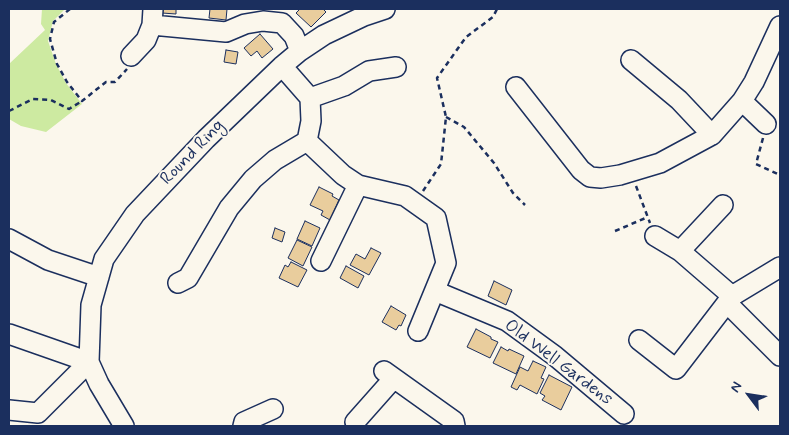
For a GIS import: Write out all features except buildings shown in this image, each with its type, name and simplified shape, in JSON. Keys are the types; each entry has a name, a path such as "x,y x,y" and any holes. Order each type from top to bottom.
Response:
{"street":[{"name":"Round Ring","path":"89,362 91,305 104,259 135,214 206,139 300,51 324,35 364,16 385,9"},
{"path":"135,53 146,40 152,17 226,32 245,24 263,21 282,23 294,36 300,51"},
{"path":"516,87 581,170 590,177 601,178 631,172 660,163 712,134 742,101 754,82 780,26"},
{"path":"631,60 679,100 712,134"},
{"path":"178,283 188,278 229,208 253,179 275,160 307,141 311,121 310,98 282,66"},
{"path":"310,98 344,86 369,71 396,67"},
{"path":"742,101 766,124"},
{"path":"307,141 343,175 358,185 406,196 436,218 446,263 418,331"},
{"path":"320,260 358,185"},
{"path":"680,251 723,205"},
{"path":"655,236 680,251 730,300 780,356"},
{"path":"9,239 48,260 99,277"},
{"path":"639,340 676,369 730,300 780,268"},
{"name":"Old Well Gardens","path":"435,291 507,321 556,356 624,414"},
{"path":"9,334 89,362 123,426"},
{"path":"9,410 38,413 89,362"},
{"path":"355,422 389,374 454,421 455,426"},
{"path":"243,426 244,422 273,409"}],"path":[{"path":"70,9 54,22 50,39 57,64 67,82 82,101"},
{"path":"415,202 441,164 446,117 437,78 466,36 493,17 497,9"},
{"path":"9,111 33,99 51,100 69,109 106,82 116,82 133,62 135,53"},
{"path":"446,117 464,127 494,164 513,193 525,204"},
{"path":"766,124 756,164 780,175"},
{"path":"631,172 655,236"},
{"path":"615,231 648,217"}],"green space":[{"path":"42,9 65,9 53,21 48,41 56,64 66,83 82,104 46,132 21,126 9,119 9,64 45,30 41,24"}]}
